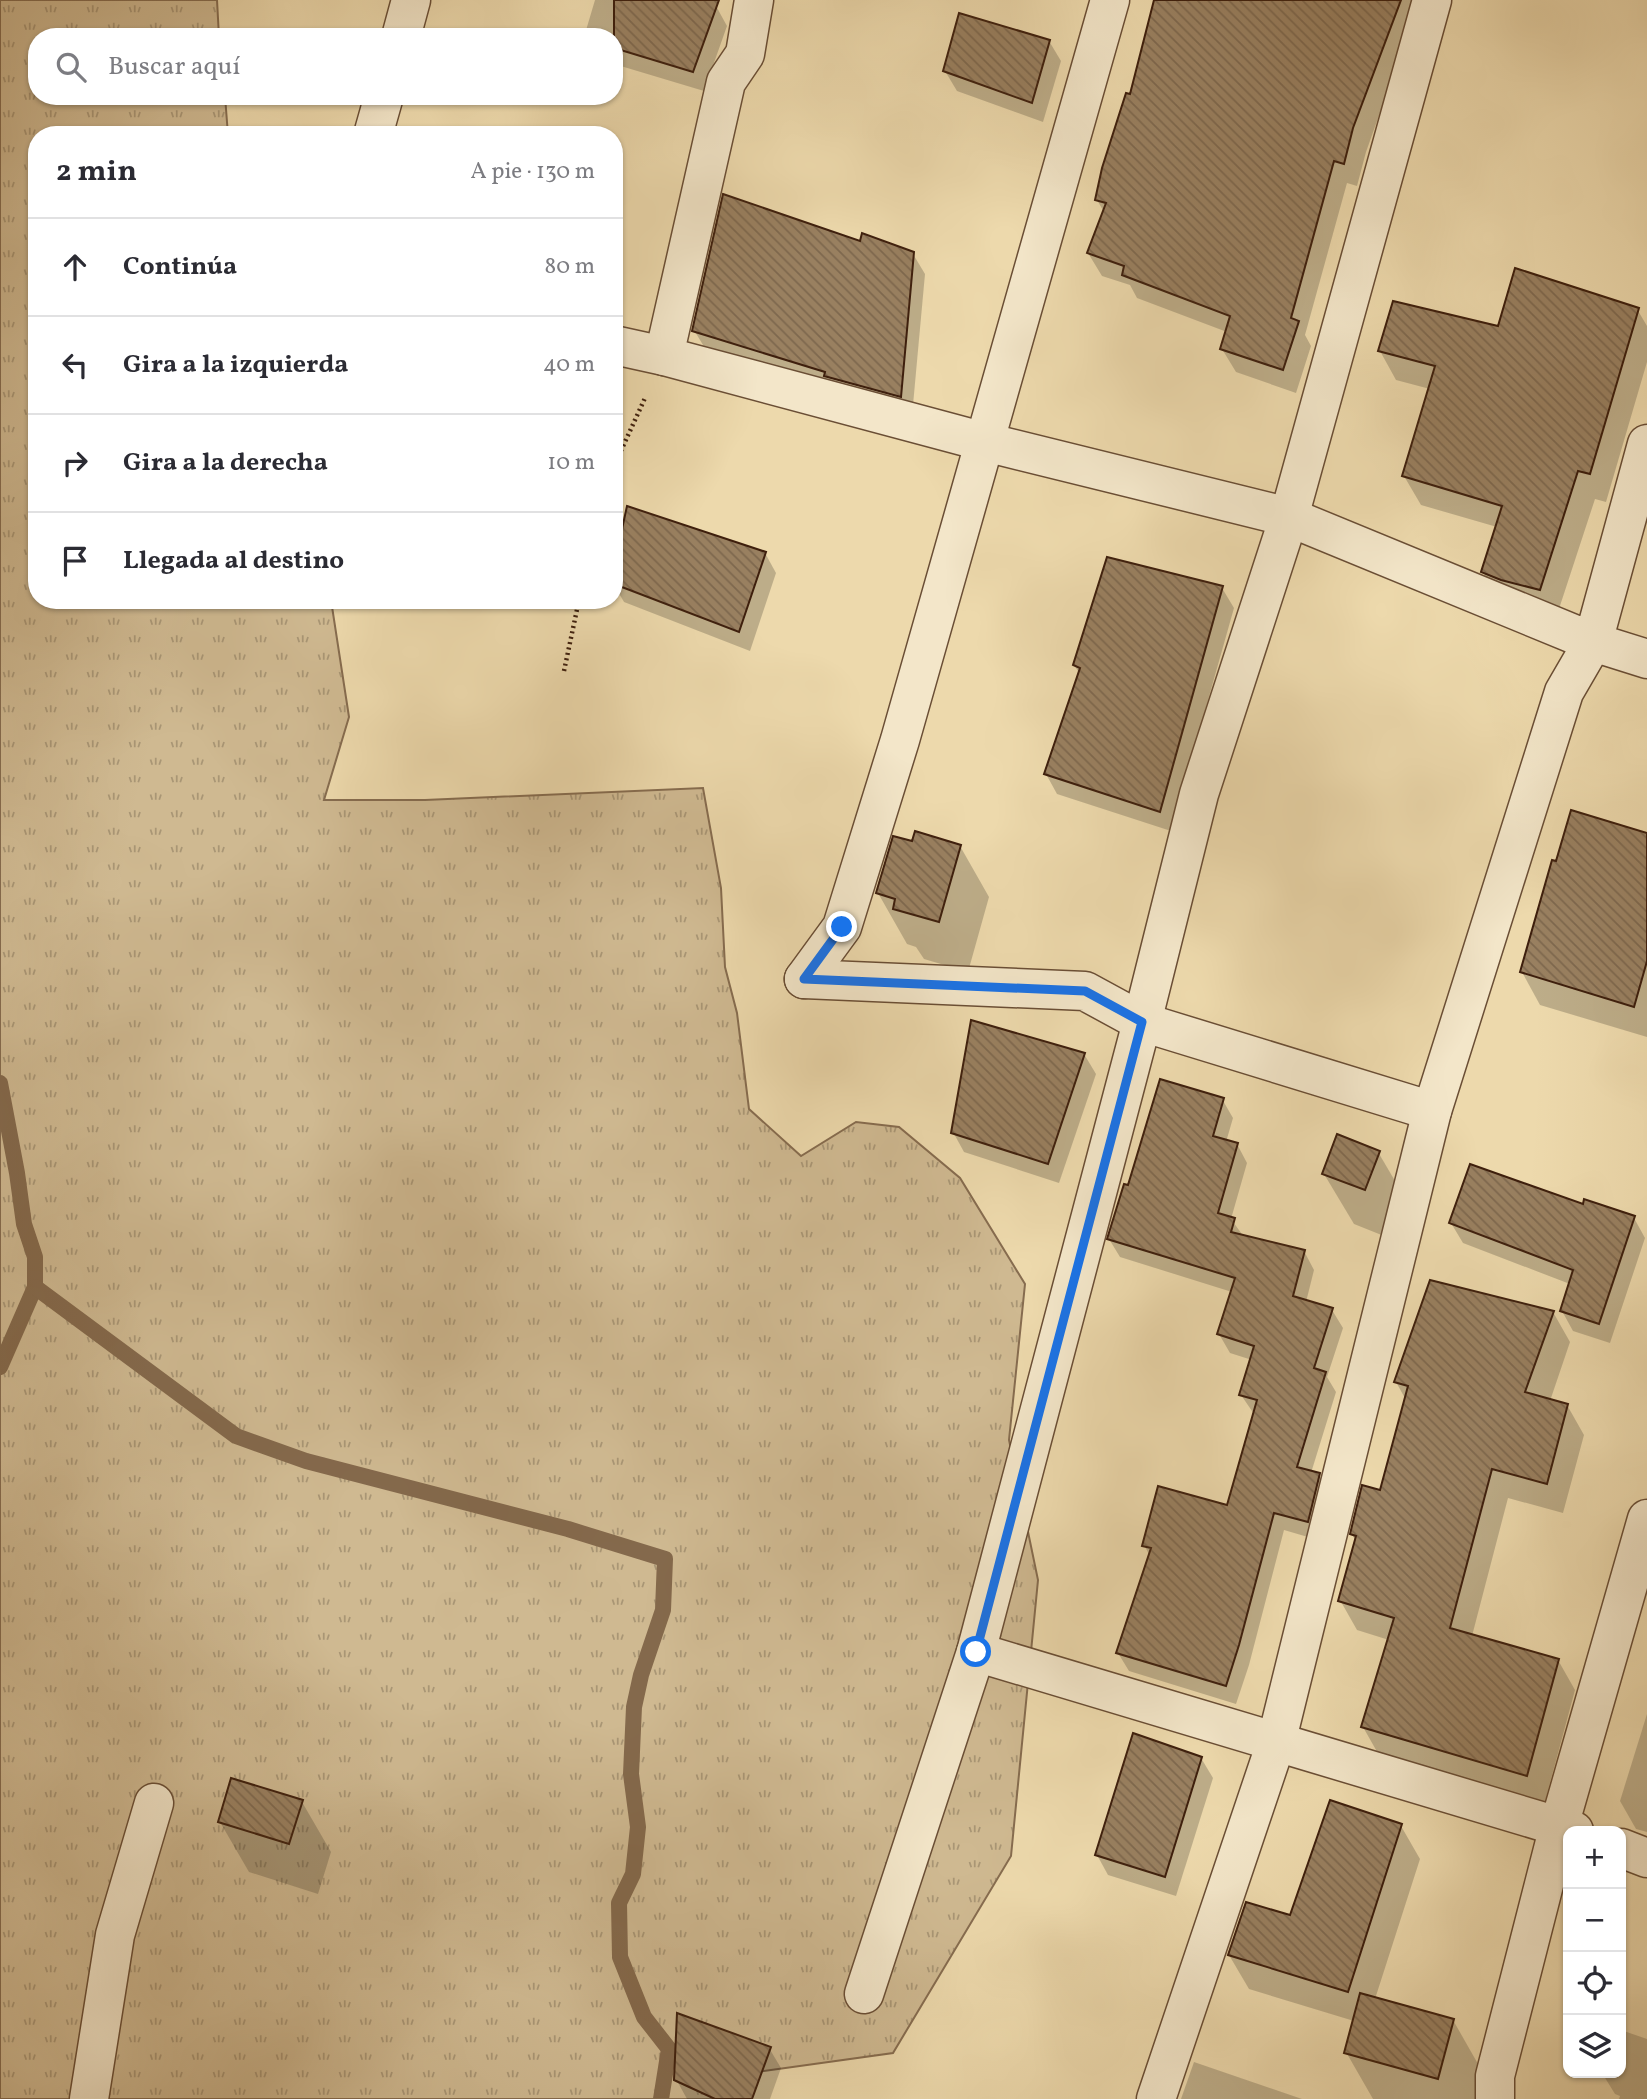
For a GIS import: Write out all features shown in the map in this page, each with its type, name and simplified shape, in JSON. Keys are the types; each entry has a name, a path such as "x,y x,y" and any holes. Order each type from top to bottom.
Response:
{"street":[{"path":"403,28 411,0"},
{"path":"664,356 726,82 745,54 754,0"},
{"path":"1110,0 900,740 842,927 804,979 1085,991 1142,1022 1433,1111"},
{"path":"864,1994 976,1652 1142,1022 1199,794 1289,517 1432,0"},
{"path":"376,126 381,105"},
{"path":"623,347 985,442 1289,517 1593,642 1647,659"},
{"path":"1156,2099 1276,1743 1433,1111 1564,692 1593,642 1647,444"},
{"path":"1568,1826 1647,1519"},
{"path":"976,1652 1563,1827"},
{"path":"89,2099 115,1935 154,1803"},
{"path":"1495,2099 1495,2076 1563,1842"},
{"path":"1626,1850 1647,1858"}],"path":[{"path":"623,446 664,356"},
{"path":"564,671 577,609"}],"green space":[{"path":"0,0 217,0 219,28 28,28 28,105 226,105 227,126 28,126 28,609 332,609 349,717 324,800 425,800 703,788 721,888 725,967 737,1013 749,1109 801,1156 856,1122 899,1127 960,1178 1025,1284 1009,1440 1038,1580 1011,1856 893,2053 727,2076 738,2099 0,2099"}],"building":[{"path":"614,0 719,0 693,72 623,51 623,28 614,28"},
{"path":"1154,0 1401,0 1353,128 1344,164 1334,161 1291,318 1299,321 1283,370 1220,349 1230,316 1122,275 1124,266 1087,253 1106,203 1095,200 1102,168 1126,93 1130,94"},
{"path":"959,13 1050,40 1032,103 943,71"},
{"path":"723,194 860,241 862,233 914,252 901,397 824,376 825,372 692,331"},
{"path":"1515,268 1639,308 1590,474 1578,471 1540,590 1481,572 1502,506 1402,476 1435,366 1378,351 1393,301 1498,326"},
{"path":"627,506 766,552 739,632 623,587 623,524"},
{"path":"1107,557 1223,586 1160,812 1044,774 1080,668 1073,665"},
{"path":"1571,810 1647,833 1647,961 1634,1007 1520,972 1552,860 1556,861"},
{"path":"915,831 961,845 939,922 893,909 895,899 876,893 893,836 912,841"},
{"path":"971,1020 1085,1053 1048,1164 951,1133"},
{"path":"1160,1079 1224,1098 1213,1136 1238,1143 1218,1213 1235,1218 1231,1232 1305,1250 1293,1296 1333,1308 1314,1368 1326,1372 1297,1467 1320,1473 1308,1522 1274,1513 1226,1686 1116,1653 1151,1548 1142,1546 1158,1486 1227,1505 1257,1400 1239,1395 1254,1346 1217,1334 1235,1278 1107,1239 1124,1184 1128,1185"},
{"path":"1337,1134 1380,1151 1365,1190 1322,1174"},
{"path":"1470,1164 1583,1204 1584,1199 1635,1216 1599,1324 1560,1311 1573,1270 1449,1223"},
{"path":"1430,1280 1554,1311 1525,1392 1568,1404 1547,1484 1492,1469 1450,1628 1559,1659 1527,1776 1361,1727 1394,1618 1338,1601 1356,1536 1350,1534 1362,1485 1380,1490 1408,1386 1394,1382"},
{"path":"1133,1733 1202,1757 1165,1877 1095,1855"},
{"path":"231,1778 303,1800 289,1844 218,1822"},
{"path":"1330,1800 1402,1824 1348,1992 1228,1955 1246,1902 1290,1915"},
{"path":"1360,1993 1454,2019 1438,2079 1344,2053"},
{"path":"677,2013 771,2047 752,2099 715,2099 674,2080"}],"waterway":[{"path":"0,1083 24,1224 35,1257 35,1287 0,1367"},
{"path":"35,1287 236,1436 306,1461 568,1529 665,1559 663,1610 641,1675 634,1707 631,1774 638,1827 633,1874 619,1903 620,1957 644,2017 669,2049 661,2099"}],"route":[{"path":"842,927 804,979 1085,991 1142,1022 976,1652"}]}
